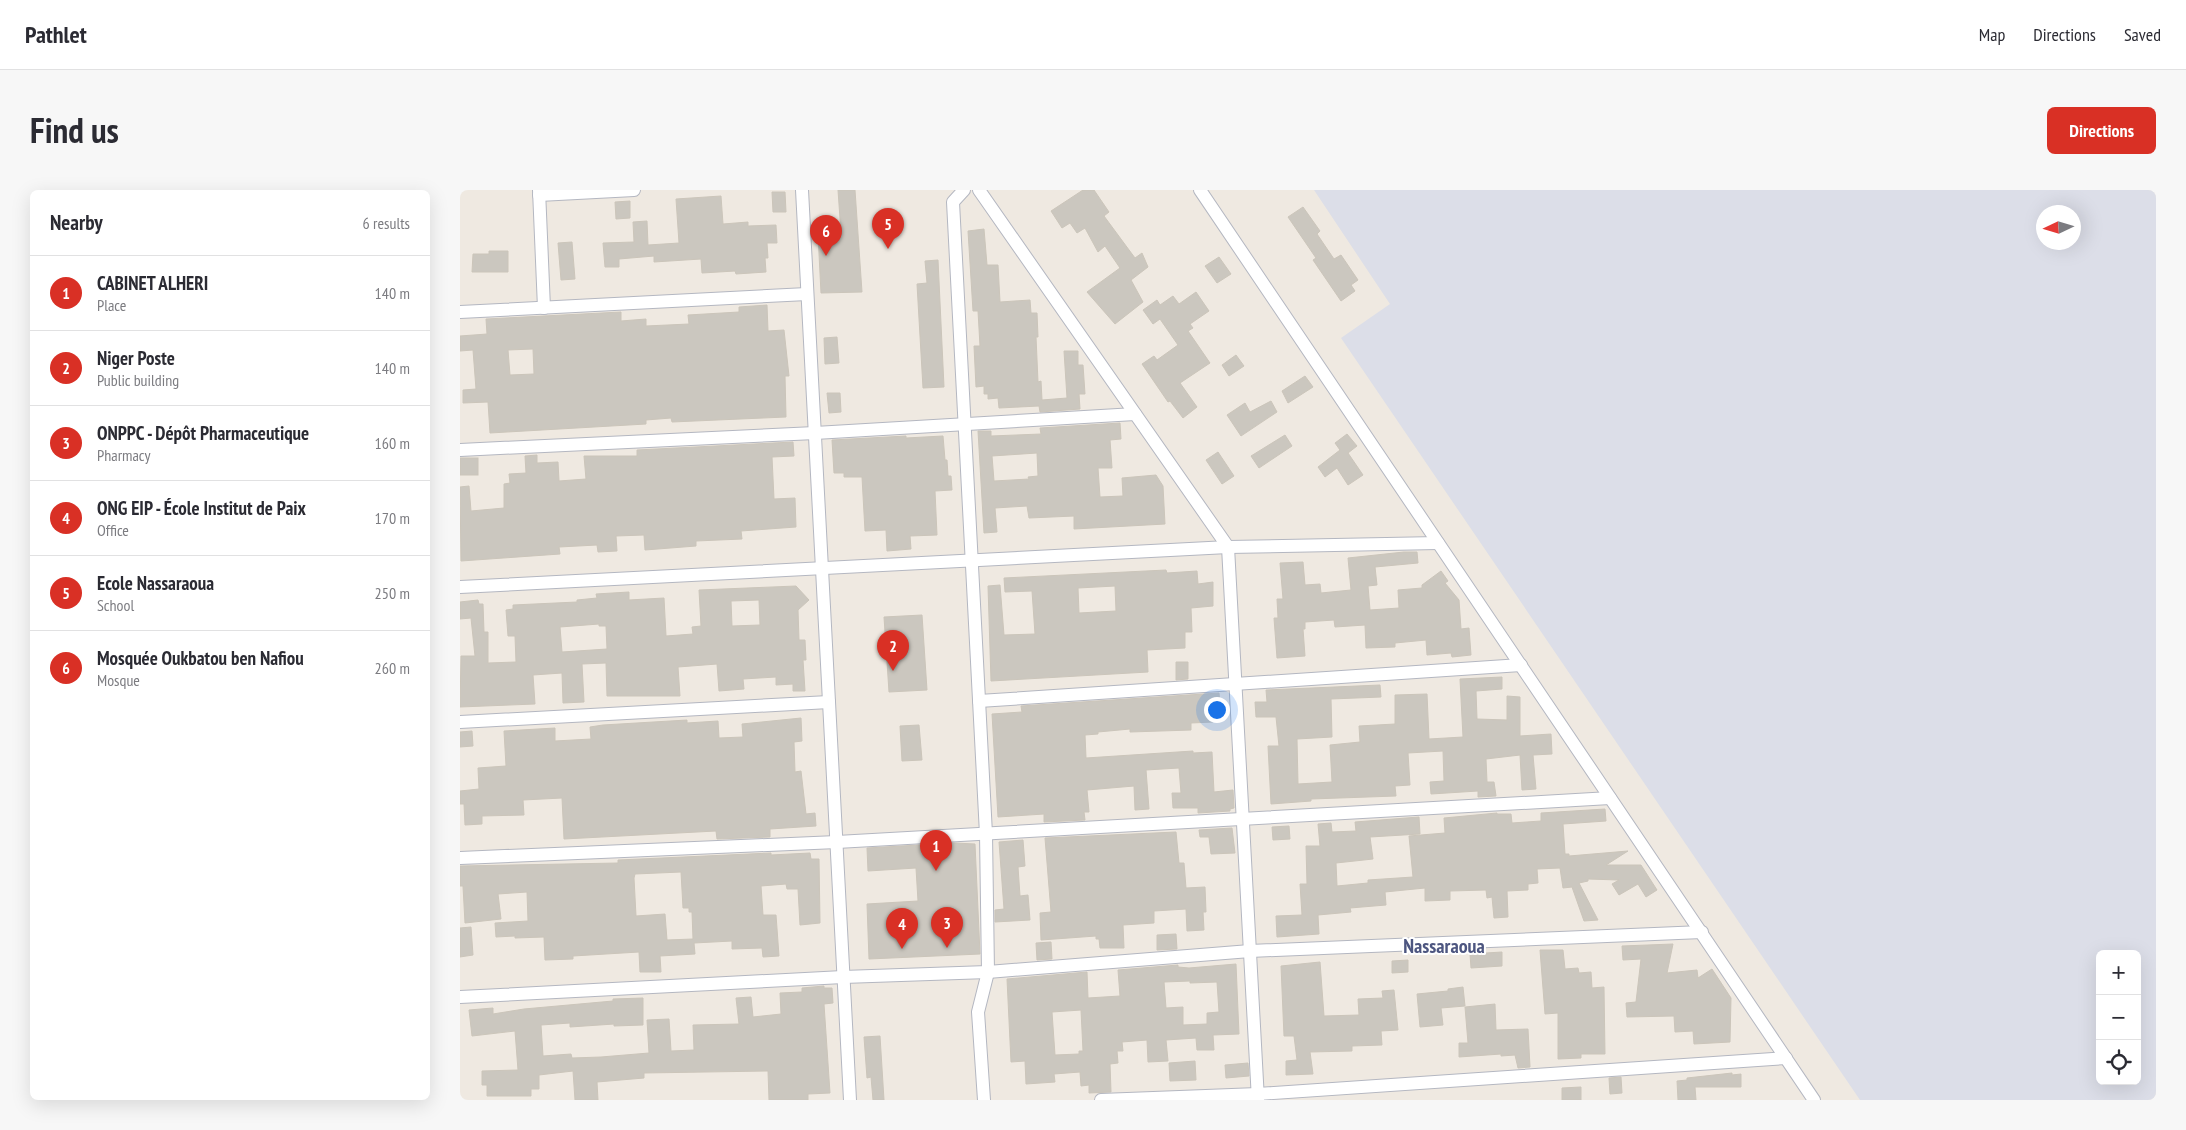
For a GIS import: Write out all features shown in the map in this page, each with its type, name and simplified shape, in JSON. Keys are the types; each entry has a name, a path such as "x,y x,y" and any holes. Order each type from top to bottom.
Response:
{"street":[{"path":"544,308 539,193 634,190"},
{"path":"802,190 850,1100"},
{"path":"964,190 953,202 986,834 988,972 978,1012 984,1100"},
{"path":"979,190 1228,547 1258,1097"},
{"path":"1200,190 1814,1100"},
{"path":"460,312 807,294"},
{"path":"460,450 815,433 1135,414"},
{"path":"460,587 1228,547 1438,542"},
{"path":"979,701 1521,665"},
{"path":"460,722 829,702"},
{"path":"460,858 837,842 1610,798"},
{"path":"460,997 843,976 988,972 1250,951 1702,932"},
{"path":"1101,1100 1258,1097 1786,1058"}],"shaded area":[{"path":"1314,190 2156,190 2156,1100 1860,1100 1341,338 1390,304"}],"building":[{"path":"838,190 855,190 862,292 821,293 818,234 841,233"},
{"path":"1083,190 1094,190 1109,212 1104,216 1135,258 1142,253 1148,267 1131,280 1143,302 1115,324 1087,292 1120,268 1105,246 1098,252 1085,228 1077,233 1070,223 1062,228 1051,211"},
{"path":"772,192 785,192 786,212 773,212"},
{"path":"721,196 723,224 748,222 748,226 776,225 777,243 767,243 768,258 765,258 766,272 736,274 735,271 702,273 701,259 654,262 654,256 619,259 619,267 605,267 603,243 634,242 633,222 647,221 648,245 679,243 676,199"},
{"path":"630,201 630,218 616,219 615,202"},
{"path":"1303,207 1320,231 1317,234 1334,259 1341,255 1358,280 1351,285 1355,291 1341,301 1313,260 1316,258 1288,217"},
{"path":"984,229 987,265 998,265 1000,302 1030,300 1031,313 1037,313 1038,382 1041,381 1042,400 1067,398 1064,351 1078,351 1078,365 1083,365 1085,394 1079,394 1080,409 1040,412 1039,406 999,408 998,398 988,399 988,394 984,394 984,386 976,387 974,346 980,346 978,311 973,311 968,231"},
{"path":"572,242 575,279 561,280 558,243"},
{"path":"489,251 508,251 508,272 472,272 473,254 489,254"},
{"path":"1219,257 1231,274 1217,283 1205,266"},
{"path":"938,260 944,387 923,388 917,284 927,283 925,261"},
{"path":"1196,292 1209,311 1190,324 1193,328 1188,331 1210,363 1180,383 1197,407 1183,418 1170,401 1168,402 1142,364 1154,356 1157,360 1178,345 1160,319 1153,324 1143,310 1157,300 1160,305 1173,296 1179,304"},
{"path":"767,305 768,331 784,330 789,376 785,376 786,417 672,422 671,418 646,420 646,424 490,433 488,402 463,403 463,390 476,389 473,350 460,351 460,336 487,334 486,319 621,312 621,321 646,319 646,326 689,324 688,315 739,312 739,307","holes":["533,349 534,374 510,375 508,350"]},
{"path":"837,337 839,363 825,364 824,338"},
{"path":"1236,355 1244,366 1229,376 1222,365"},
{"path":"1305,376 1313,387 1288,403 1282,391"},
{"path":"827,393 840,393 841,412 829,413"},
{"path":"1271,401 1277,412 1241,436 1227,415 1245,403 1250,412"},
{"path":"1120,423 1121,439 1110,440 1112,468 1098,468 1100,497 1123,496 1122,478 1156,475 1163,486 1165,524 1074,529 1074,516 1029,518 1027,506 995,508 997,532 984,533 978,431 991,431 991,436 1041,434 1040,428","holes":["1037,453 1038,476 1028,477 1029,479 994,481 992,456"]},
{"path":"1347,434 1357,446 1348,453 1363,475 1348,485 1337,468 1325,477 1318,467 1340,450 1335,443"},
{"path":"1285,435 1292,446 1259,468 1251,456"},
{"path":"906,436 906,438 943,436 945,460 947,460 948,476 951,476 952,490 935,491 937,535 910,536 911,549 887,551 886,530 865,531 862,477 844,477 844,473 834,473 832,440"},
{"path":"793,442 794,456 772,457 774,499 795,498 796,527 741,531 742,539 696,541 696,546 645,550 644,535 616,536 617,551 598,552 597,545 559,547 560,554 461,561 460,487 469,486 471,511 504,508 504,484 510,483 509,474 526,473 525,456 537,455 537,463 558,462 559,481 586,479 584,456 637,456 637,450"},
{"path":"1218,452 1234,476 1222,484 1206,460"},
{"path":"460,458 478,458 478,475 460,475"},
{"path":"1417,552 1418,563 1375,567 1377,585 1368,586 1370,610 1399,608 1398,590 1422,588 1422,585 1441,571 1448,581 1445,583 1459,600 1461,629 1469,628 1471,655 1452,657 1451,653 1427,655 1426,640 1395,643 1395,647 1366,648 1365,625 1335,627 1334,620 1305,622 1305,629 1303,629 1305,656 1277,658 1274,618 1278,618 1277,599 1283,599 1280,563 1303,562 1305,585 1320,584 1321,593 1351,590 1348,558"},
{"path":"1166,570 1167,573 1197,571 1198,584 1213,582 1213,606 1191,608 1192,632 1185,632 1185,648 1147,650 1148,672 991,681 988,586 1000,585 1004,635 1035,634 1032,591 1005,592 1004,578","holes":["1115,586 1116,611 1079,613 1078,588"]},
{"path":"796,586 809,600 798,610 799,640 805,640 806,660 803,660 805,691 793,691 793,684 776,685 776,677 743,679 744,689 719,691 717,664 678,667 680,696 607,696 606,663 582,664 584,702 563,703 562,673 533,675 535,704 460,707 461,656 475,656 471,618 460,619 460,602 478,600 479,604 483,604 484,632 488,632 488,663 516,662 515,636 508,636 506,610 513,609 513,605 577,602 577,600 597,598 596,594 629,592 629,600 664,598 666,636 693,634 692,627 701,626 699,590","holes":["759,600 760,625 732,626 731,601","599,624 599,626 606,626 607,649 562,652 560,627"]},
{"path":"922,615 927,690 889,692 884,617"},
{"path":"1176,662 1188,662 1188,679 1176,680"},
{"path":"1502,677 1502,689 1476,691 1477,719 1507,720 1507,696 1520,697 1520,736 1551,734 1552,754 1533,755 1536,789 1522,790 1520,755 1486,759 1487,782 1494,782 1496,796 1478,797 1478,791 1431,794 1430,782 1444,781 1443,751 1408,753 1410,785 1395,786 1396,796 1311,799 1311,801 1271,804 1268,746 1279,746 1276,717 1256,717 1255,702 1267,702 1266,690 1380,685 1381,697 1331,699 1332,737 1297,739 1298,784 1332,782 1330,745 1360,742 1359,726 1395,724 1395,695 1427,694 1429,739 1463,737 1460,679"},
{"path":"1219,693 1220,705 1212,705 1213,722 1191,723 1191,730 1130,732 1130,729 1085,735 1086,758 1193,751 1193,753 1212,752 1214,792 1233,790 1234,808 1230,809 1230,811 1198,813 1198,808 1173,808 1172,793 1181,793 1179,768 1146,770 1149,809 1135,810 1134,786 1087,790 1089,812 1084,812 1085,820 1044,822 1044,814 998,817 992,714 1022,712 1021,706"},
{"path":"801,718 802,741 794,742 795,772 801,771 806,814 815,813 816,826 770,829 770,837 717,839 716,831 564,839 562,798 523,800 524,815 482,816 482,824 465,825 464,804 460,804 460,791 479,789 478,768 506,766 504,731 555,728 555,741 591,739 590,727 687,720 687,723 718,721 719,738 743,737 742,724"},
{"path":"919,725 922,760 902,761 900,726"},
{"path":"472,731 473,746 460,747 460,732"},
{"path":"1605,809 1606,821 1563,824 1565,854 1569,854 1569,856 1628,851 1606,865 1641,865 1657,890 1646,897 1638,884 1619,895 1612,884 1619,880 1588,879 1588,881 1579,883 1598,920 1584,921 1572,887 1563,888 1560,868 1537,869 1538,883 1528,884 1528,890 1507,891 1508,917 1494,918 1492,897 1487,898 1486,890 1450,891 1450,900 1425,901 1425,888 1385,892 1386,905 1350,908 1351,912 1318,915 1319,934 1277,937 1276,916 1302,915 1300,884 1307,884 1306,846 1320,846 1318,824 1331,823 1332,832 1356,831 1355,822 1419,817 1420,834 1370,837 1373,859 1336,863 1337,886 1368,883 1368,880 1413,877 1409,836 1445,833 1444,818 1497,813 1511,814 1512,823 1541,821 1541,813"},
{"path":"1289,826 1290,839 1273,840 1272,827"},
{"path":"1232,828 1235,853 1211,854 1209,837 1200,837 1199,830"},
{"path":"1176,832 1179,863 1184,863 1186,888 1205,887 1206,912 1203,912 1204,930 1187,931 1186,909 1154,911 1154,923 1123,925 1124,948 1100,948 1099,939 1096,939 1096,936 1041,940 1040,913 1051,912 1045,838"},
{"path":"1023,840 1025,866 1018,867 1020,896 1028,895 1030,920 995,922 995,910 1004,909 999,842"},
{"path":"955,843 975,844 980,954 869,959 867,904 918,901 916,868 868,871 867,848"},
{"path":"810,853 811,859 819,859 820,923 800,925 798,889 787,889 786,884 761,886 763,915 776,915 779,956 763,957 762,948 732,949 732,941 694,943 695,954 660,956 661,972 640,972 639,952 573,956 573,959 545,960 544,937 496,937 495,923 528,921 527,892 498,894 501,919 465,923 463,886 460,886 460,866 618,863 618,860","holes":["681,872 683,908 689,908 689,912 692,912 693,939 667,940 665,914 636,916 635,874"]},
{"path":"471,927 473,955 460,957 460,928"},
{"path":"1176,934 1177,949 1157,950 1157,935"},
{"path":"1051,942 1052,959 1037,960 1036,943"},
{"path":"1673,944 1667,973 1697,970 1698,978 1712,969 1731,998 1730,1042 1694,1044 1693,1031 1675,1032 1674,1016 1627,1017 1626,1003 1636,1002 1641,959 1623,960 1622,946"},
{"path":"1540,950 1563,950 1565,969 1578,968 1579,973 1591,972 1592,988 1604,987 1605,1054 1581,1054 1581,1058 1558,1059 1558,1013 1545,1014"},
{"path":"1502,952 1502,966 1471,968 1470,954"},
{"path":"1408,960 1408,972 1392,973 1392,961"},
{"path":"1320,962 1324,1016 1359,1015 1358,999 1383,998 1382,991 1394,990 1398,1030 1381,1031 1382,1045 1352,1046 1352,1051 1310,1052 1313,1074 1286,1075 1286,1061 1297,1060 1294,1036 1284,1036 1281,966"},
{"path":"1236,964 1239,1034 1213,1035 1214,1050 1197,1050 1196,1038 1166,1040 1168,1061 1148,1062 1147,1040 1122,1042 1123,1051 1117,1051 1118,1063 1110,1064 1111,1092 1089,1093 1089,1085 1081,1086 1080,1072 1054,1074 1055,1082 1026,1084 1025,1061 1011,1062 1007,979 1087,972 1088,998 1120,996 1118,970 1178,965 1178,967 1189,968","holes":["1190,981 1190,983 1217,982 1219,1012 1207,1013 1207,1024 1183,1025 1183,1007 1166,1008 1164,982","1081,1010 1083,1051 1079,1051 1079,1054 1055,1055 1052,1012"]},
{"path":"824,986 824,988 832,988 833,1003 824,1004 830,1093 808,1094 808,1100 769,1100 768,1071 644,1073 644,1078 597,1082 598,1100 575,1100 573,1071 539,1075 539,1089 531,1089 531,1096 487,1096 487,1085 482,1085 482,1071 518,1070 515,1031 472,1036 469,1010 493,1008 493,1014 524,1009 613,1001 613,999 643,998 643,1025 614,1026 614,1024 570,1027 570,1023 541,1025 543,1056 571,1054 572,1058 601,1057 649,1053 647,1020 669,1019 671,1051 694,1050 693,1025 739,1024 736,998 751,997 753,1017 781,1014 780,993 802,992 802,988"},
{"path":"1463,987 1465,1006 1441,1008 1443,1025 1420,1027 1417,994 1448,991 1448,989"},
{"path":"1495,1004 1496,1030 1528,1029 1530,1067 1518,1068 1515,1055 1459,1057 1459,1043 1468,1043 1465,1007"},
{"path":"880,1036 884,1100 873,1100 871,1077 867,1078 864,1037"},
{"path":"1195,1061 1196,1080 1170,1081 1169,1063"},
{"path":"1248,1063 1249,1076 1226,1078 1225,1065"},
{"path":"1732,1073 1732,1075 1741,1074 1741,1087 1695,1087 1696,1100 1678,1100 1677,1081 1687,1080 1687,1078"},
{"path":"1621,1077 1622,1093 1610,1094 1609,1078"},
{"path":"1581,1087 1581,1100 1562,1100 1562,1088"}],"place":[{"name":"Ecole Nassaraoua","path":"888,249"},
{"name":"Mosquée Oukbatou ben Nafiou","path":"826,256"},
{"name":"Niger Poste","path":"893,671"},
{"name":"CABINET ALHERI","path":"936,871"},
{"name":"ONPPC - Dépôt Pharmaceutique","path":"947,948"},
{"name":"ONG EIP - École Institut de Paix","path":"902,949"}],"district":[{"name":"Nassaraoua","path":"1444,946"}]}
